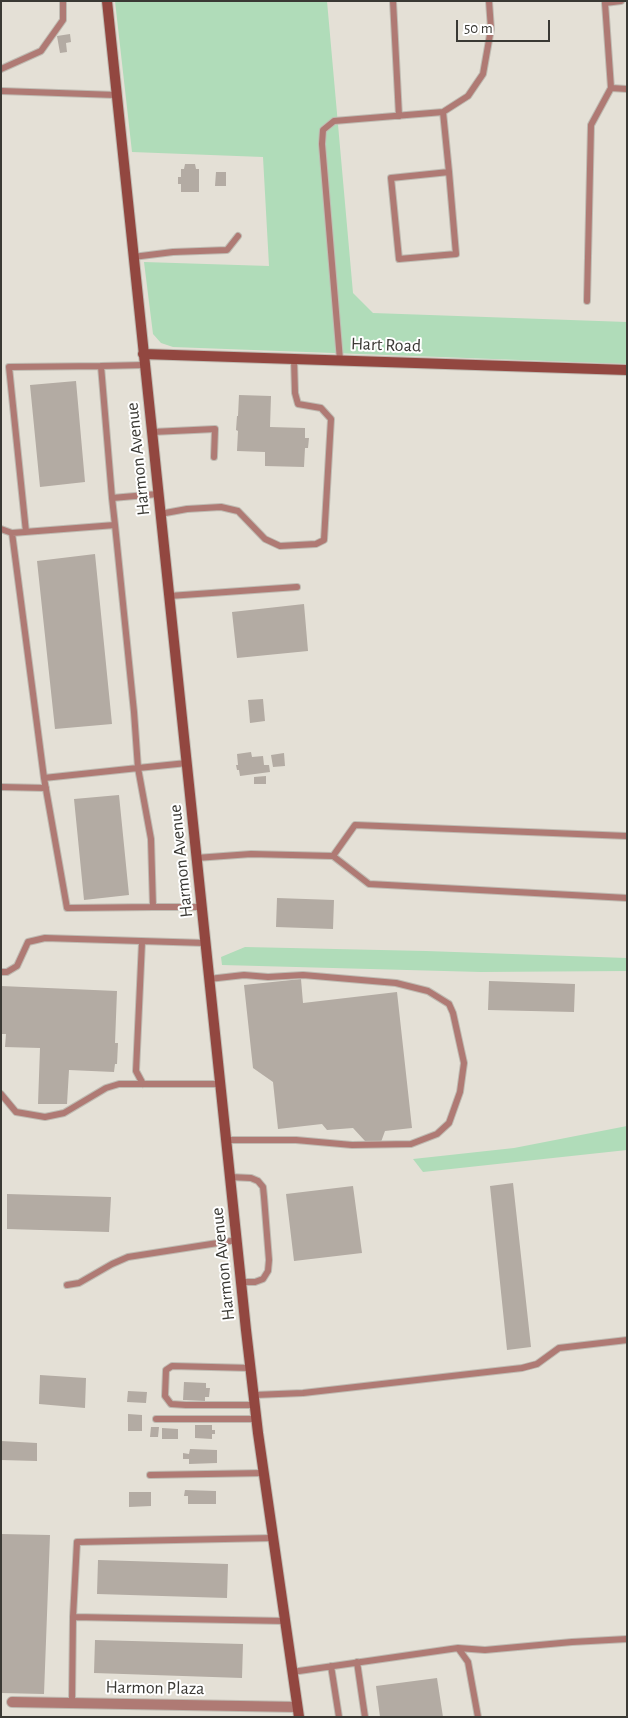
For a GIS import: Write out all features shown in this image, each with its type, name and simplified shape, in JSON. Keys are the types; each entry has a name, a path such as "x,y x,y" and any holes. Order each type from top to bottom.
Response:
{"main road":[{"name":"Harmon Avenue","path":"106,1 250,1368 298,1712"},
{"name":"Hart Road","path":"143,354 627,370"}],"street":[{"name":"Harmon Plaza","path":"12,1702 298,1712"}],"lane":[{"path":"1,69 41,51 63,20 64,1"},
{"path":"393,1 399,116"},
{"path":"340,360 322,144 323,130 334,121 443,112 468,96 483,74 490,29 489,1"},
{"path":"587,301 591,125 611,88 605,2 620,1"},
{"path":"611,88 627,89"},
{"path":"1,91 116,95"},
{"path":"443,112 449,172 456,254 399,259 392,178 449,172"},
{"path":"133,257 173,252 227,250 238,236"},
{"path":"160,514 187,509 221,507 238,511 265,539 280,546 316,544 324,540 331,419 322,408 298,404 295,393 294,358"},
{"path":"26,532 9,367 144,365"},
{"path":"101,366 114,525 134,712 138,768 151,839 153,907"},
{"path":"152,432 215,429 214,457"},
{"path":"112,498 158,494"},
{"path":"1,529 12,533 114,525"},
{"path":"12,533 44,778 67,908 202,907"},
{"path":"169,596 297,587"},
{"path":"44,778 187,763"},
{"path":"1,787 46,788"},
{"path":"333,856 355,825 627,836"},
{"path":"196,858 251,854 333,856 369,884 627,898"},
{"path":"1,972 7,972 17,966 28,942 45,938 205,943"},
{"path":"142,942 136,1071 143,1084"},
{"path":"209,979 244,975 268,977 303,975 396,983 428,991 449,1004 464,1063 460,1092 449,1123 437,1134 411,1144 352,1145 296,1140 226,1140"},
{"path":"1,1094 16,1112 45,1117 64,1113 106,1088 119,1084 220,1084"},
{"path":"230,1177 251,1178 258,1181 263,1187 269,1260 268,1271 263,1279 256,1282 241,1282"},
{"path":"67,1285 79,1283 128,1257 237,1240"},
{"path":"250,1368 172,1366 166,1370 166,1396 171,1404 254,1400 522,1368 537,1364 559,1348 627,1340"},
{"path":"156,1419 256,1420"},
{"path":"150,1475 264,1473"},
{"path":"72,1703 73,1617 77,1542 273,1538"},
{"path":"73,1617 285,1621"},
{"path":"292,1672 458,1648 485,1650 627,1639"},
{"path":"458,1648 468,1662 478,1717"},
{"path":"357,1662 364,1717"},
{"path":"331,1666 338,1717"}],"green space":[{"path":"115,1 327,1 353,293 373,313 627,322 627,364 173,347 161,343 153,334 144,262 269,266 263,157 132,152"},
{"path":"245,947 627,958 627,971 481,972 222,965 221,957"},
{"path":"627,1126 627,1150 423,1172 413,1159 514,1148"}],"building":[{"path":"70,34 71,42 66,43 67,52 60,53 57,36"},
{"path":"185,164 195,164 196,169 199,169 199,192 181,192 181,184 178,184 178,177 181,177 181,169 184,169"},
{"path":"216,172 226,172 226,186 215,186"},
{"path":"76,381 85,482 40,487 30,385"},
{"path":"239,395 271,396 270,427 305,428 305,438 309,438 308,448 305,448 304,467 265,466 265,452 237,451 238,431 236,430"},
{"path":"95,554 112,724 55,729 37,561"},
{"path":"304,604 308,651 237,658 232,612"},
{"path":"263,699 265,721 250,723 248,700"},
{"path":"251,752 252,757 263,756 264,765 269,765 270,772 240,776 236,765 238,765 237,754"},
{"path":"284,753 285,766 273,767 271,755"},
{"path":"266,776 266,784 254,784 254,777"},
{"path":"119,795 129,895 84,900 74,799"},
{"path":"277,898 334,900 333,929 276,927"},
{"path":"301,979 303,1003 397,992 412,1128 385,1131 381,1142 365,1141 353,1128 327,1130 322,1124 278,1129 273,1082 253,1068 244,985"},
{"path":"489,981 575,984 574,1012 488,1010"},
{"path":"1,986 117,991 115,1043 118,1043 117,1064 115,1064 114,1072 69,1070 67,1104 38,1104 40,1048 5,1047 6,1034 1,1034"},
{"path":"513,1183 531,1347 507,1350 490,1186"},
{"path":"353,1186 362,1253 294,1261 286,1194"},
{"path":"7,1194 111,1197 109,1232 7,1229"},
{"path":"40,1375 86,1378 85,1408 39,1404"},
{"path":"184,1382 206,1383 206,1388 210,1388 209,1397 205,1397 205,1401 183,1400"},
{"path":"128,1391 147,1392 146,1403 127,1402"},
{"path":"128,1414 142,1415 142,1431 128,1431"},
{"path":"195,1425 212,1425 212,1430 215,1430 215,1434 212,1434 212,1439 195,1438"},
{"path":"151,1427 159,1427 158,1437 150,1437"},
{"path":"162,1428 178,1429 178,1439 162,1439"},
{"path":"1,1441 37,1443 37,1461 1,1460"},
{"path":"190,1449 217,1450 217,1463 189,1464 189,1459 183,1459 183,1453 189,1454"},
{"path":"185,1490 216,1491 216,1504 188,1504 188,1496 184,1496"},
{"path":"129,1492 151,1492 151,1506 129,1507"},
{"path":"1,1534 50,1535 44,1694 1,1693"},
{"path":"98,1560 228,1564 227,1598 97,1594"},
{"path":"95,1640 243,1644 242,1678 94,1673"},
{"path":"437,1678 443,1717 380,1717 376,1686"}]}
